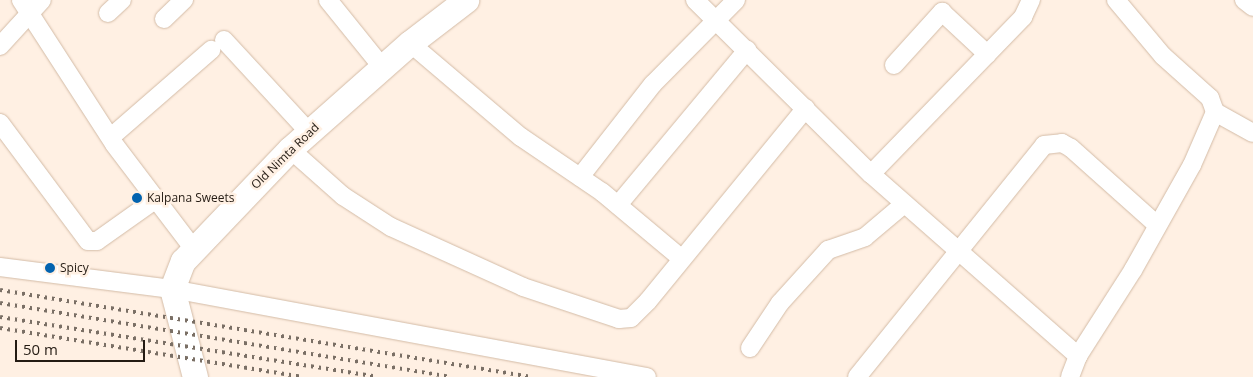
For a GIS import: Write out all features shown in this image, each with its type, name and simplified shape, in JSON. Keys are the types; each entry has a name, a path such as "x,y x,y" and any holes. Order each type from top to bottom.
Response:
{"street":[{"path":"108,14 122,0"},
{"path":"164,19 184,0"},
{"path":"328,0 382,67"},
{"name":"Old Nimta Road","path":"172,288 193,248 290,150 410,43 466,0"},
{"path":"695,0 904,204 1078,356"},
{"path":"580,177 653,84 736,0"},
{"path":"872,174 1022,17 1031,0"},
{"path":"1070,377 1078,356 1192,165 1214,112 1210,98 1176,69 1116,0"},
{"path":"1244,0 1253,7"},
{"path":"0,46 31,4 111,137 193,248"},
{"path":"894,65 942,12 987,54"},
{"path":"410,43 521,137 618,205 681,258"},
{"path":"111,137 218,45 310,132"},
{"path":"618,205 747,50"},
{"path":"290,150 343,196 390,227 522,287 619,319 639,311 806,108"},
{"path":"1214,112 1253,133"},
{"path":"0,123 88,241 97,241 156,198"},
{"path":"857,377 956,249 1044,145 1054,142 1071,148 1157,225"},
{"path":"750,348 780,303 828,250 865,237 904,204"},
{"path":"0,267 172,288 647,377"},
{"path":"172,288 195,377"}],"railway":[{"path":"0,290 532,377"},
{"path":"0,303 451,377"},
{"path":"0,317 377,377"},
{"path":"0,328 303,377"}],"place":[{"name":"Kalpana Sweets","path":"137,198"},
{"name":"Spicy","path":"50,268"}]}
